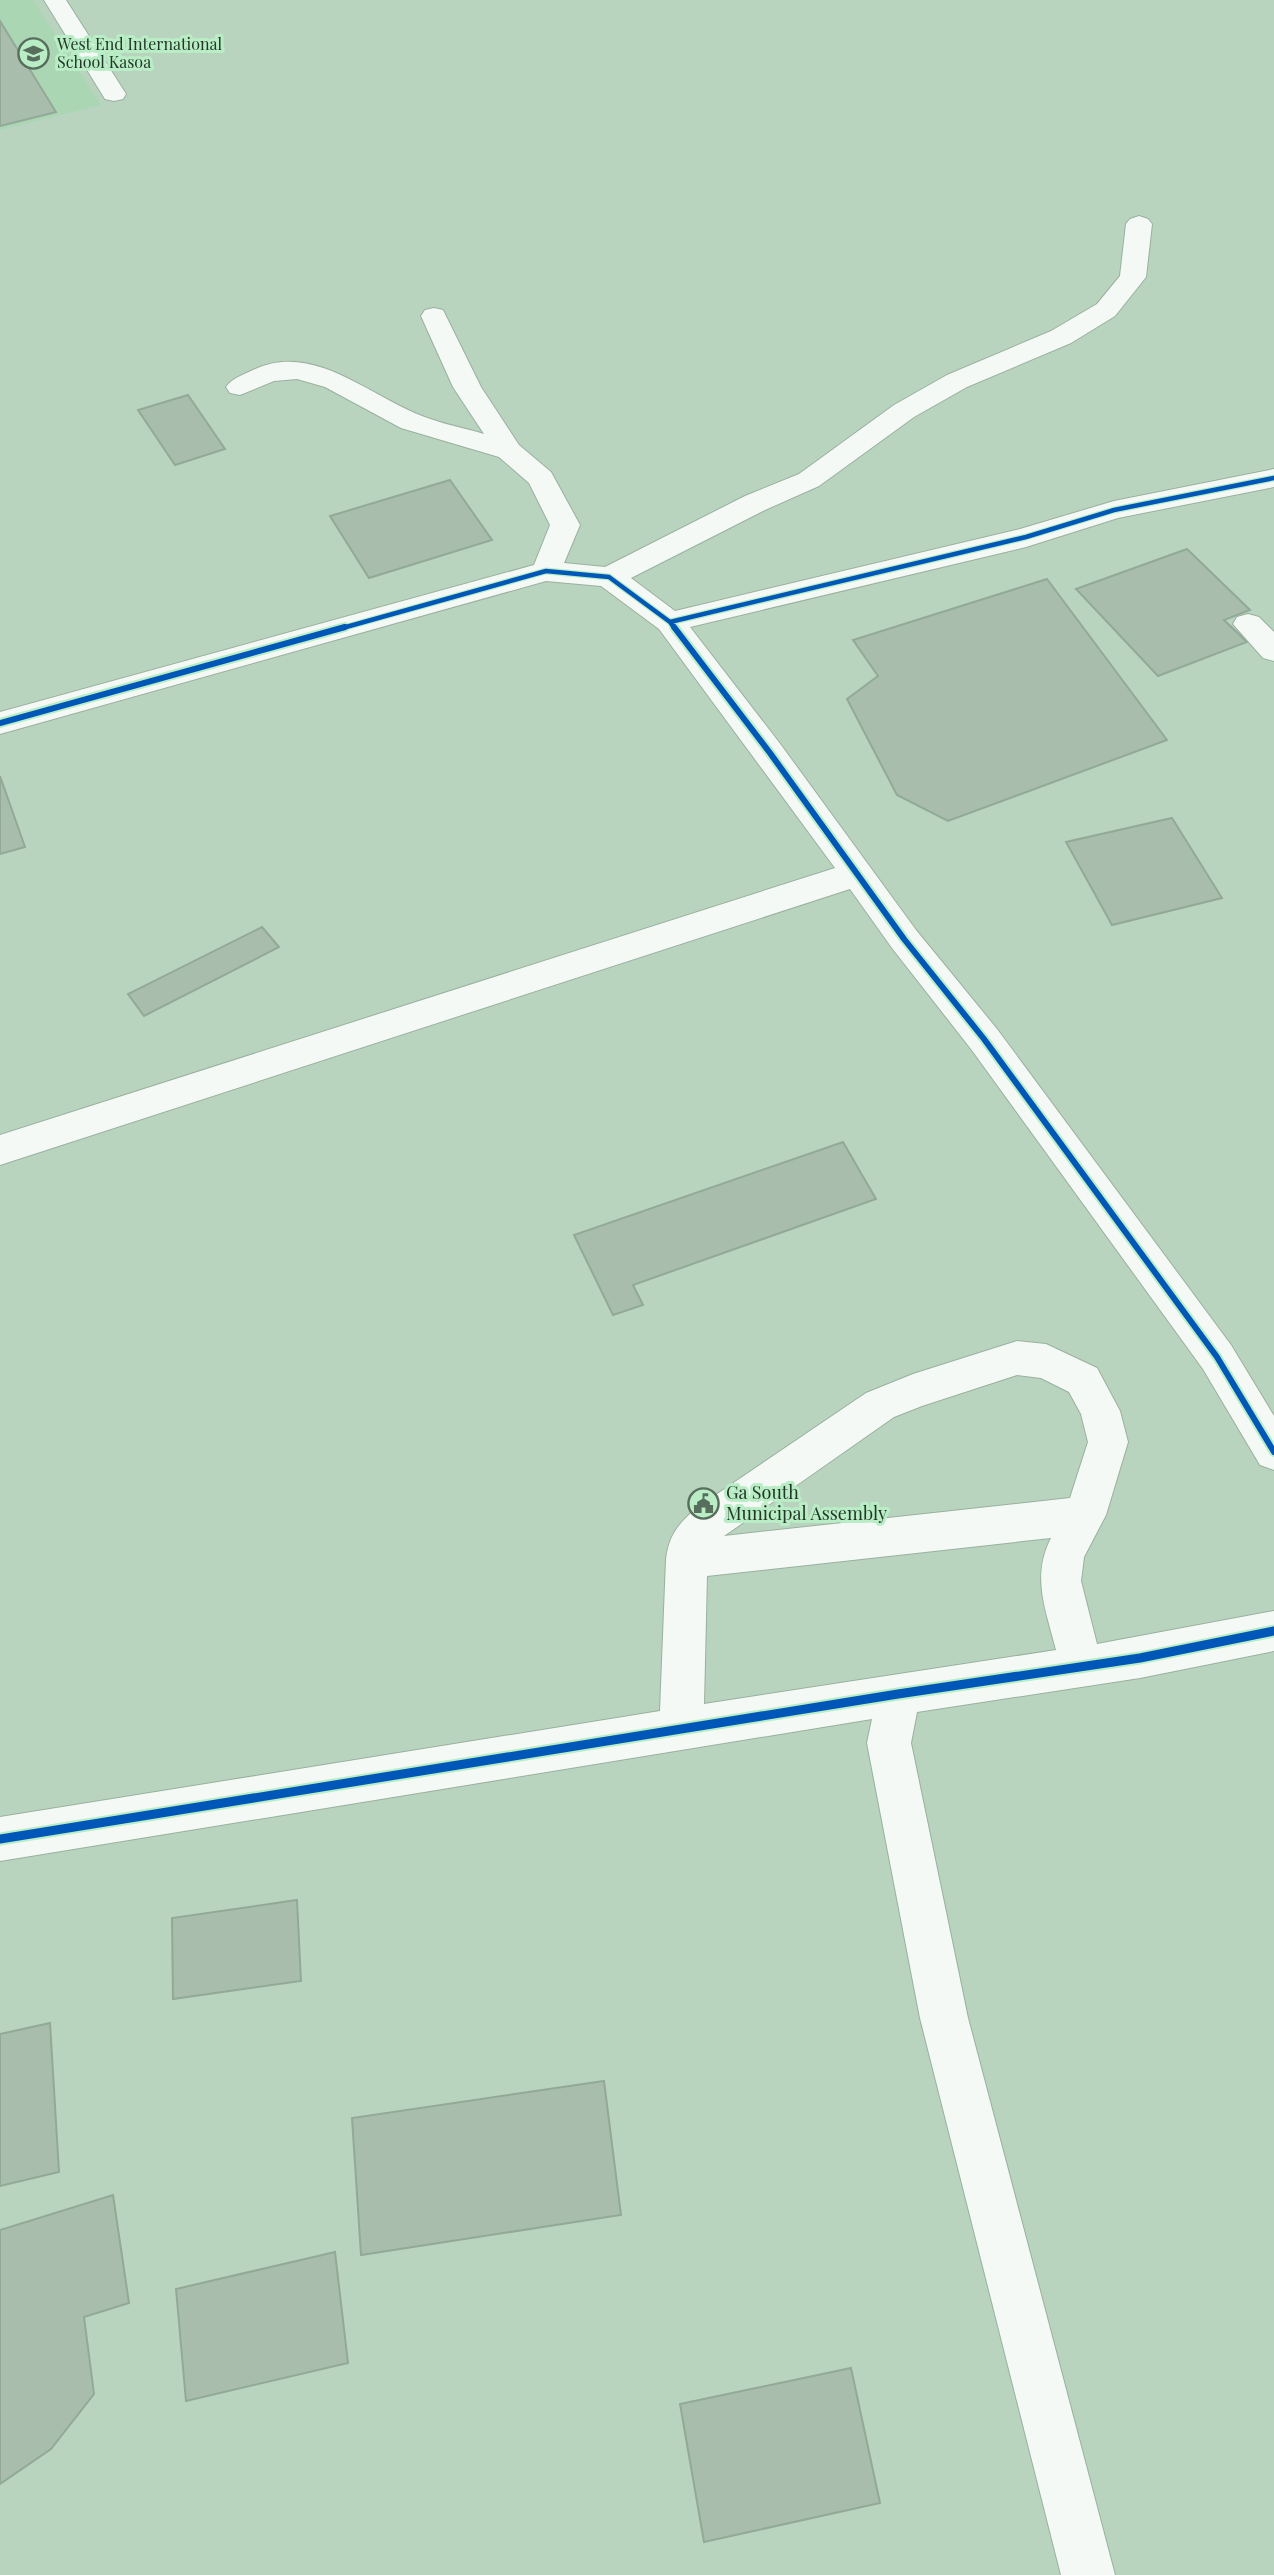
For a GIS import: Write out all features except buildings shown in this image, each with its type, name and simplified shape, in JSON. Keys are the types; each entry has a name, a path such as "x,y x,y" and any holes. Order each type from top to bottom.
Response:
{"street":[{"path":"55,0 114,94"},
{"path":"609,577 755,503 809,480 904,411 957,381 1061,337 1106,310 1133,277 1139,224"},
{"path":"434,316 467,387 509,451 541,478 565,525 546,571"},
{"path":"240,387 269,373 298,371 335,381 411,422 509,451"},
{"path":"670,622 1013,540 1114,510 1274,478"},
{"path":"0,723 546,571 609,577 670,622 904,939 984,1038 1217,1357 1274,1452"},
{"path":"1248,624 1274,651"},
{"path":"0,1150 857,874"},
{"path":"681,1729 687,1559 690,1542 710,1522 880,1405 913,1391 1017,1358 1046,1361 1083,1380 1100,1411 1108,1441 1085,1515 1064,1554 1059,1581 1082,1667"},
{"path":"687,1559 1085,1515"},
{"path":"0,1839 898,1694 1082,1667 1274,1631"},
{"path":"898,1694 889,1743 944,2018 1088,2575"}],"shaded area":[{"name":"West End International School Kasoa","path":"0,0 33,0 101,105 0,130"}],"cycle path":[{"path":"0,723 546,571 609,577 670,622 1026,537 1114,510 1274,478"},
{"path":"670,622 770,753 904,939 984,1039 1217,1357 1274,1452"},
{"path":"0,1839 898,1694 1140,1658 1274,1631"}],"place":[{"name":"West End International School Kasoa","path":"34,53"},
{"name":"Ga South Municipal Assembly","path":"703,1503"}]}
